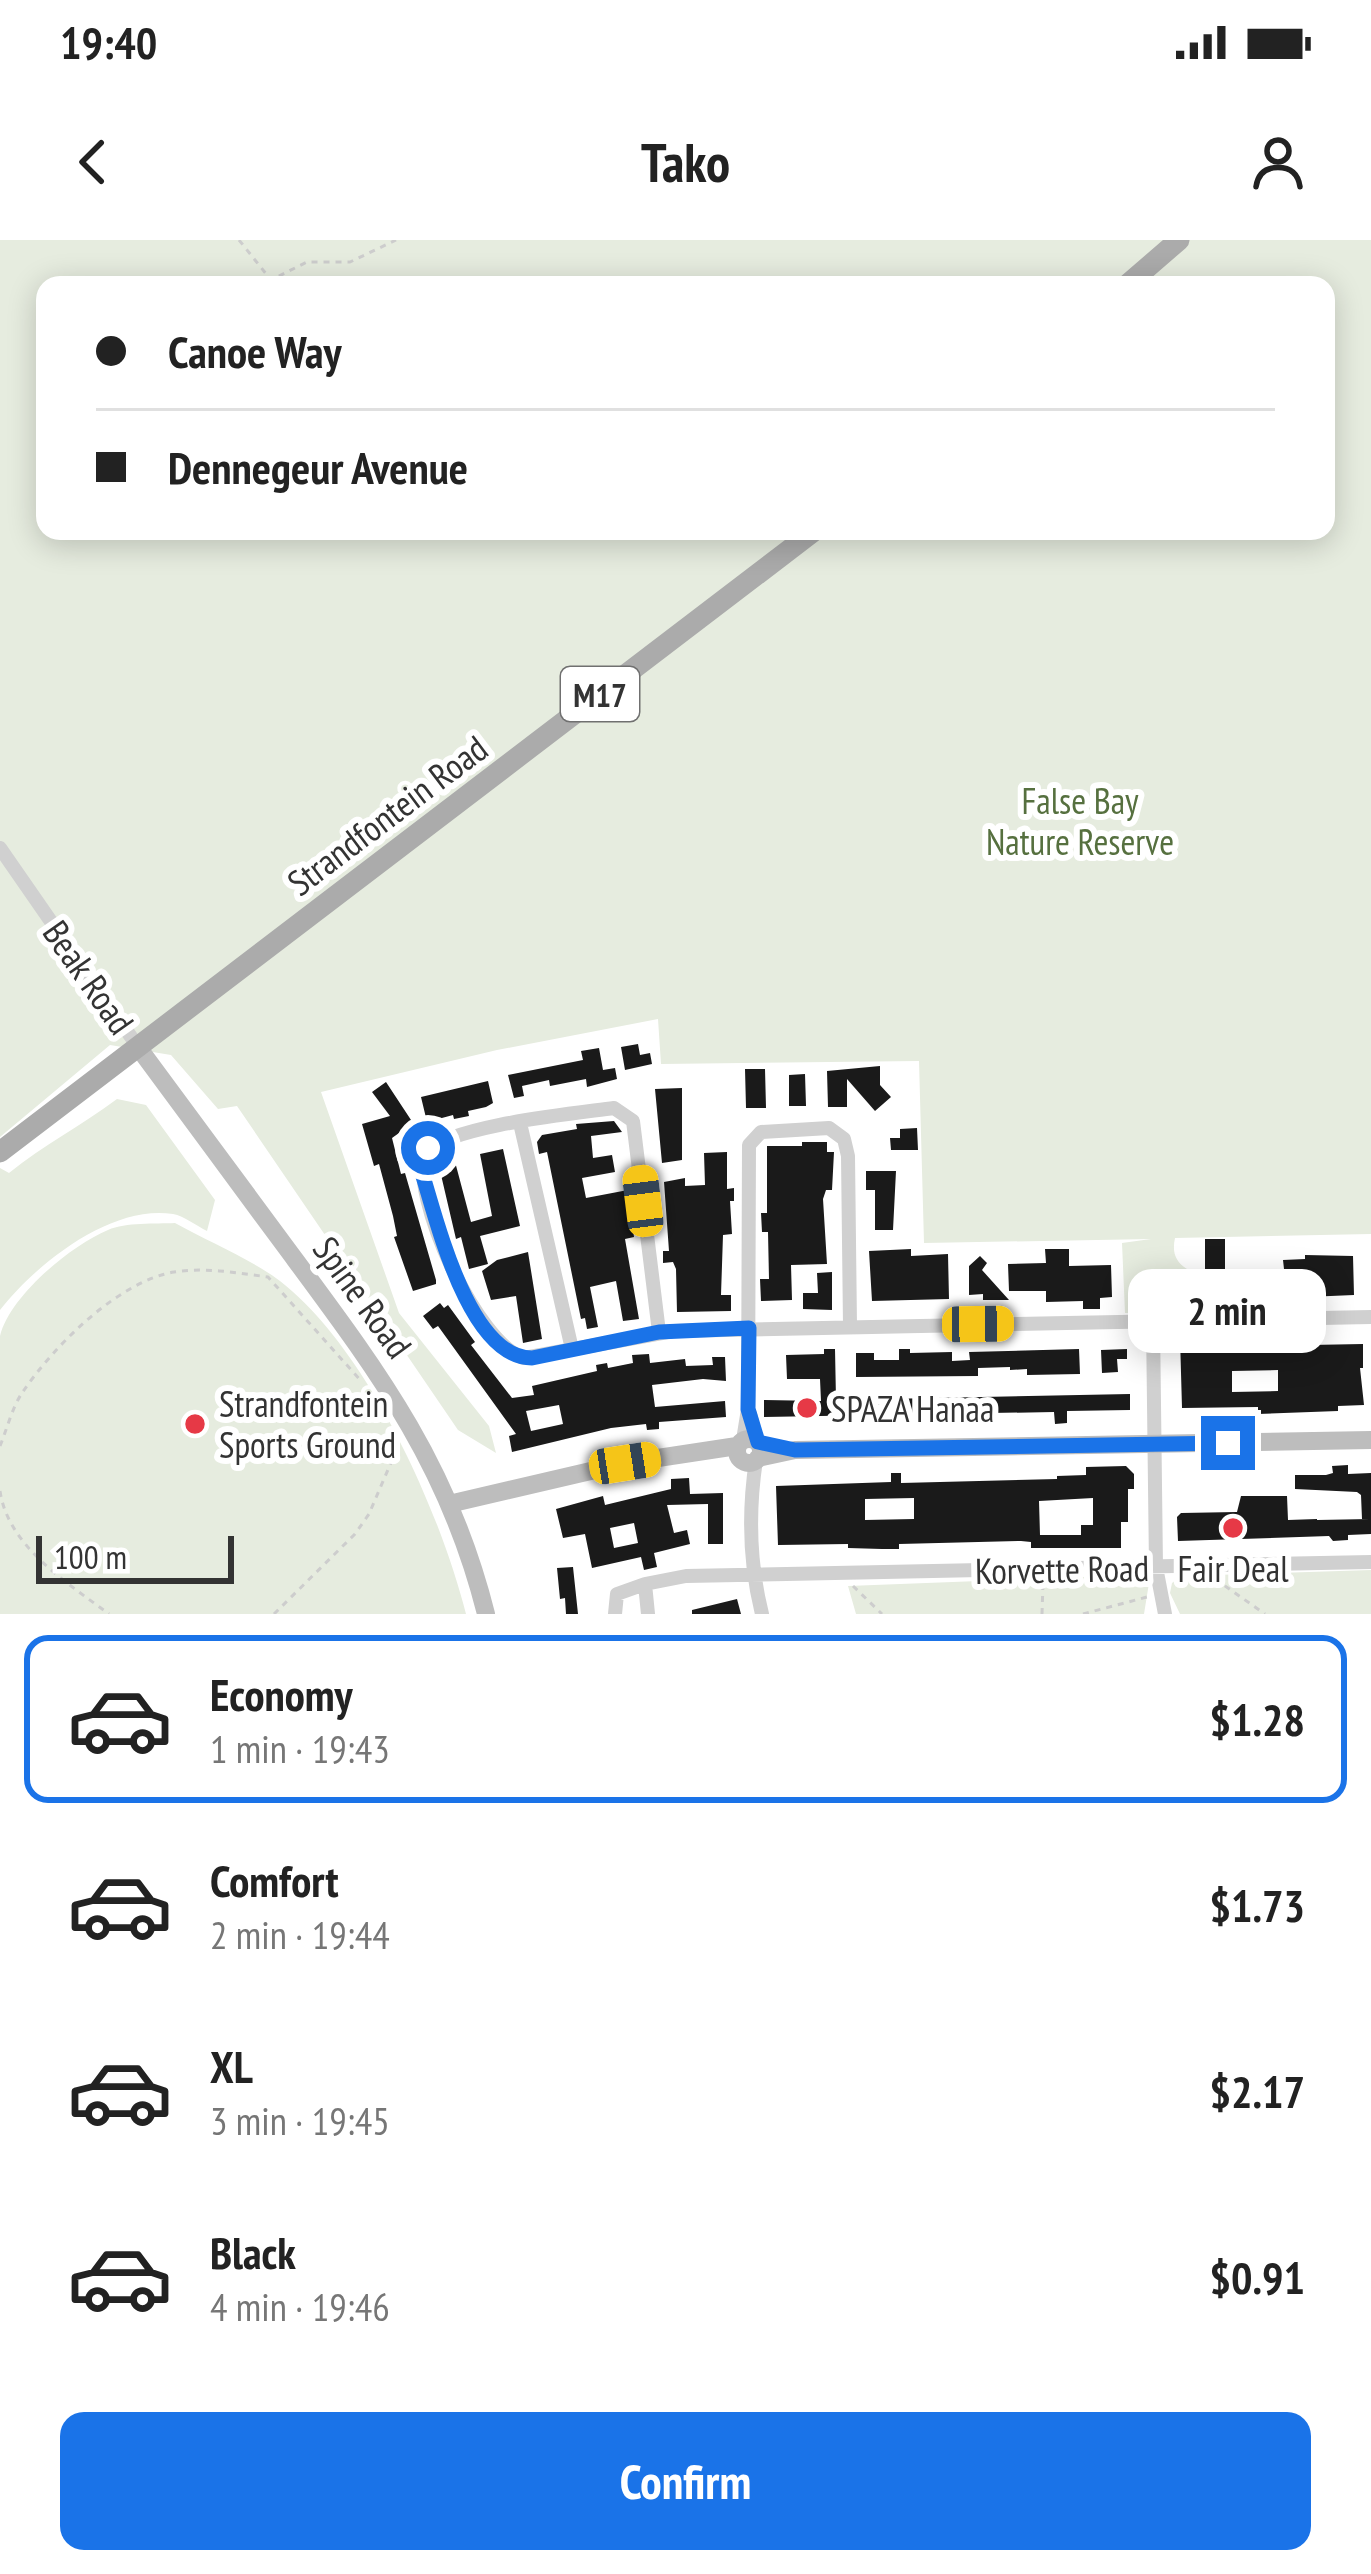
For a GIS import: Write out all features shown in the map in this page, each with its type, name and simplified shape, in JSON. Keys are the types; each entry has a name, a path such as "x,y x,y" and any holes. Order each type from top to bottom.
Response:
{"main road":[{"path":"1137,276 1179,240"},
{"name":"Strandfontein Road","path":"0,1152 802,540"}],"street":[{"name":"Beak Road","path":"0,848 138,1047"},
{"name":"Spine Road","path":"138,1047 382,1378 421,1442 449,1504 486,1614"},
{"path":"659,1332 633,1121 614,1108 520,1123 434,1145 424,1152 421,1166 458,1287 503,1348 524,1358 659,1332 1371,1317"},
{"path":"520,1123 572,1349"},
{"path":"762,1614 754,1574 748,1409 749,1145 757,1134 771,1129 829,1129 848,1147 850,1326"},
{"path":"1153,1322 1156,1567 1165,1614"},
{"path":"449,1504 625,1463 712,1452 1371,1440"},
{"name":"Korvette Road","path":"645,1584 686,1576 1371,1562"},
{"path":"615,1614 617,1594 645,1584 648,1614"}],"path":[{"path":"239,240 268,276"},
{"path":"279,276 307,262 350,262 396,240"},
{"path":"0,1446 21,1395 87,1318 172,1272 226,1271 268,1277 366,1387 399,1444 356,1534 274,1614"},
{"path":"0,1491 4,1518 51,1570 109,1614"},
{"path":"1201,1565 1223,1587 1265,1614"},
{"path":"1042,1614 1044,1569"},
{"path":"846,1573 850,1583 883,1614"},
{"path":"1083,1614 1160,1595"}],"green space":[{"name":"False Bay Nature Reserve","path":"0,240 1371,240 1371,1234 1175,1238 1175,1256 1187,1269 1190,1312 1125,1313 1122,1243 1151,1239 924,1243 919,1061 661,1064 658,1019 497,1050 321,1092 399,1313 489,1426 496,1453 458,1430 237,1106 218,1109 171,1055 110,1045 0,1137"},
{"path":"117,1099 146,1105 215,1200 207,1231 173,1214 125,1218 54,1257 0,1310 0,1168 9,1173"},
{"name":"Strandfontein Sports Ground","path":"175,1223 280,1281 342,1347 396,1434 418,1480 466,1614 0,1614 0,1336 6,1321 44,1274 93,1238 123,1226"},
{"path":"1371,1570 1371,1614 1180,1614 1170,1593 1172,1583 1181,1576"},
{"path":"1133,1575 1149,1583 1144,1614 856,1614 848,1586"}],"building":[{"path":"638,1044 640,1055 650,1053 652,1064 625,1070 621,1047"},
{"path":"599,1048 603,1070 615,1068 617,1079 587,1087 586,1079 550,1086 549,1080 522,1086 524,1096 514,1098 508,1075 583,1060 581,1051"},
{"path":"880,1066 880,1085 891,1097 875,1111 847,1079 847,1107 828,1107 827,1071"},
{"path":"745,1069 765,1069 766,1108 746,1108"},
{"path":"805,1074 806,1106 789,1106 789,1075"},
{"path":"488,1081 493,1103 468,1111 469,1116 427,1122 421,1097"},
{"path":"386,1082 413,1123 392,1138 436,1280 436,1284 413,1291 394,1237 379,1164 374,1166 362,1124 390,1116 372,1092"},
{"path":"682,1088 682,1160 662,1163 655,1089"},
{"path":"614,1121 622,1132 591,1136 593,1158 612,1155 615,1172 582,1178 586,1198 628,1190 634,1237 625,1239 639,1319 623,1321 616,1281 590,1287 598,1327 587,1329 585,1318 581,1319 547,1152 539,1154 537,1142 542,1135 577,1129 576,1124"},
{"path":"917,1128 918,1150 891,1150 890,1138 900,1138 900,1129"},
{"path":"802,1142 827,1142 827,1152 834,1152 832,1190 826,1190 823,1199 827,1264 791,1265 792,1300 761,1301 760,1279 769,1279 768,1232 762,1232 761,1213 767,1213 767,1146 802,1146"},
{"path":"503,1149 520,1226 480,1236 488,1264 469,1269 461,1237 456,1239 438,1162 454,1158 471,1222 492,1216 480,1154"},
{"path":"727,1152 727,1189 734,1188 734,1201 730,1201 732,1234 723,1235 721,1295 731,1295 731,1311 677,1312 676,1269 673,1262 663,1263 663,1251 669,1251 664,1182 685,1178 685,1186 705,1185 704,1153"},
{"path":"866,1171 896,1171 893,1230 875,1230 875,1190 866,1190"},
{"path":"1205,1239 1225,1239 1225,1269 1284,1269 1283,1260 1305,1259 1305,1255 1353,1256 1354,1295 1294,1301 1284,1298 1284,1288 1222,1285 1222,1291 1205,1292"},
{"path":"911,1249 911,1256 948,1254 949,1299 872,1301 869,1251"},
{"path":"1045,1249 1069,1249 1069,1266 1111,1265 1112,1297 1100,1298 1100,1309 1083,1309 1083,1301 1046,1302 1046,1291 1009,1291 1008,1264 1046,1263"},
{"path":"528,1252 542,1339 523,1343 516,1296 491,1300 482,1271 497,1260"},
{"path":"980,1256 987,1263 982,1270 1009,1300 969,1295 969,1266"},
{"path":"832,1272 832,1310 803,1309 803,1293 818,1293 817,1273"},
{"path":"440,1303 444,1308 448,1305 475,1342 471,1345 512,1398 534,1395 532,1386 597,1371 596,1365 607,1363 608,1368 633,1363 632,1355 649,1354 650,1363 685,1359 686,1366 713,1365 712,1357 725,1357 726,1381 652,1385 655,1407 725,1401 726,1417 659,1422 659,1429 647,1430 646,1424 611,1428 512,1452 509,1436 516,1434 438,1326 433,1329 423,1316","holes":["559,1405 563,1424 531,1431 526,1411"]},
{"path":"1198,1336 1199,1347 1363,1344 1364,1405 1338,1406 1338,1411 1258,1414 1258,1407 1182,1408 1180,1337","holes":["1278,1370 1278,1391 1232,1392 1232,1371"]},
{"path":"824,1349 835,1349 836,1400 1130,1394 1130,1410 1067,1411 1067,1423 1055,1424 1054,1412 764,1417 764,1400 821,1401 820,1379 787,1379 786,1355 824,1354"},
{"path":"899,1349 952,1352 952,1361 970,1360 969,1352 1079,1349 1080,1374 1027,1375 1027,1369 1010,1367 978,1368 978,1376 856,1377 856,1353 874,1353 874,1360 899,1360"},
{"path":"1127,1349 1127,1359 1117,1359 1118,1372 1102,1373 1101,1350"},
{"path":"1348,1465 1348,1474 1371,1473 1371,1534 1333,1541 1329,1536 1178,1541 1181,1513 1237,1512 1241,1496 1287,1496 1288,1520 1370,1519 1362,1519 1357,1492 1295,1489 1295,1475 1326,1475 1333,1473 1332,1466"},
{"path":"1126,1466 1134,1474 1134,1489 1128,1489 1128,1522 1121,1522 1121,1548 1031,1548 1031,1542 1021,1541 899,1544 899,1549 778,1545 776,1486 891,1482 891,1473 901,1473 901,1483 1057,1479 1086,1475 1086,1467","holes":["914,1498 914,1519 865,1520 865,1499","1093,1498 1093,1525 1081,1525 1081,1535 1040,1535 1039,1501"]},
{"path":"689,1478 690,1494 723,1493 723,1544 708,1544 708,1504 667,1505 674,1533 687,1530 690,1544 654,1553 657,1567 644,1570 641,1557 592,1568 585,1534 563,1538 556,1509 603,1496 605,1505 671,1489 671,1479","holes":["634,1523 638,1543 614,1548 610,1528"]},
{"path":"573,1567 578,1614 566,1614 557,1568"},
{"path":"737,1599 741,1614 692,1614 692,1610"}],"place":[{"name":"SPAZA Hanaa","path":"807,1408"},
{"name":"Strandfontein Sports Ground","path":"195,1424"},
{"name":"Fair Deal","path":"1233,1528"}],"route":[{"path":"428,1148 422,1173 452,1274 503,1348 516,1356 532,1358 659,1332 749,1328 748,1409 758,1442 795,1450 1228,1443"}]}
